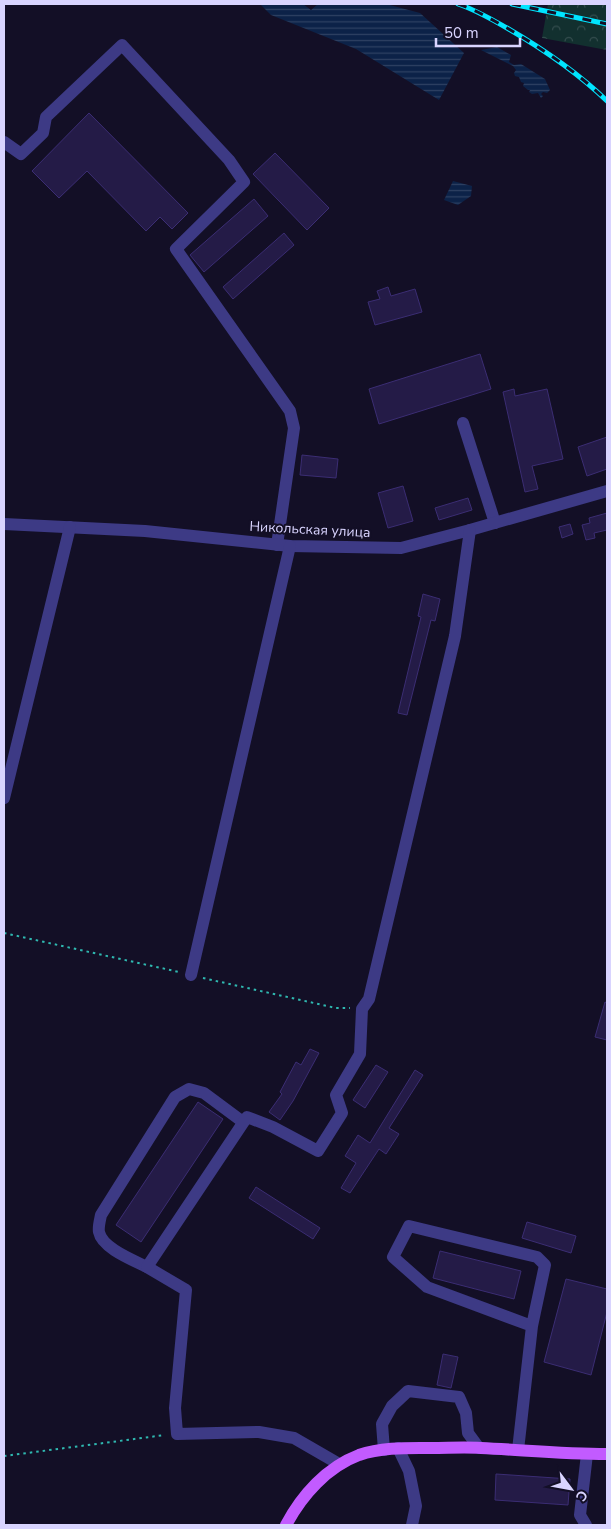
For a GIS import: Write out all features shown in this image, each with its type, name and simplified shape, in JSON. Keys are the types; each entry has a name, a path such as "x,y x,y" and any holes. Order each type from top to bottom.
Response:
{"main road":[{"path":"286,1525 303,1499 321,1479 340,1464 360,1455 398,1448 479,1448 607,1454"}],"street":[{"path":"4,142 21,154 43,133 46,117 122,45 229,160 244,182 176,249 290,411 294,428 276,545"},
{"path":"463,423 495,523"},
{"name":"Никольская улица","path":"4,524 145,531 290,546 401,548 607,491"},
{"path":"4,798 70,527"},
{"path":"146,1267 247,1117 273,1127 318,1151 342,1114 336,1095 360,1054 362,1009 369,999 455,636 470,530"},
{"path":"190,975 290,546"},
{"path":"243,1122 204,1092 189,1089 175,1097 101,1215 99,1232 104,1242 114,1250 186,1290 175,1408 177,1434 259,1432 294,1438 340,1464"},
{"path":"518,1450 532,1326 545,1265 536,1257 409,1226 393,1257 427,1287 532,1326"},
{"path":"384,1450 382,1424 392,1406 408,1391 460,1397 466,1413 468,1433 479,1448"},
{"path":"398,1448 408,1471 416,1506 412,1525"},
{"path":"586,1525 580,1515 587,1454"}],"path":[{"path":"4,1456 177,1434"}],"green space":[{"path":"548,4 607,4 607,50 542,38"}],"water":[{"path":"260,4 303,4 311,10 318,4 386,4 420,13 464,53 439,100 356,49 271,15"},
{"path":"497,47 511,55 509,62 514,65 521,64 545,79 550,90 547,93 543,92 541,98 538,93 532,94 529,92 530,90 523,86 524,83 521,82 519,77 515,76 516,70 513,66 481,50"},
{"path":"453,181 472,186 471,196 458,205 444,200"}],"building":[{"path":"89,113 188,213 172,229 160,217 146,231 87,171 59,198 32,171"},
{"path":"275,153 329,208 307,230 253,174"},
{"path":"254,199 268,216 204,272 190,255"},
{"path":"284,233 294,245 233,299 223,287"},
{"path":"388,287 391,296 415,289 422,312 375,325 368,302 380,299 377,291"},
{"path":"480,354 491,389 379,424 369,389"},
{"path":"514,389 515,396 547,389 563,459 532,466 538,489 525,492 503,392"},
{"path":"607,437 607,469 587,476 578,447"},
{"path":"302,455 338,459 336,478 300,475"},
{"path":"403,486 413,521 388,528 378,493"},
{"path":"468,498 472,510 439,520 435,508"},
{"path":"607,513 607,530 594,533 595,538 586,540 582,525 590,523 589,518"},
{"path":"570,524 573,534 562,538 559,527"},
{"path":"423,594 440,599 435,621 431,620 407,715 398,713 421,617 418,616"},
{"path":"605,1002 607,1003 607,1040 595,1037"},
{"path":"310,1049 319,1053 293,1101 280,1120 269,1112 282,1094 280,1092 296,1062 301,1065"},
{"path":"376,1065 388,1072 365,1108 353,1100"},
{"path":"415,1070 423,1075 389,1128 399,1134 386,1154 379,1149 350,1193 341,1188 356,1163 345,1156 358,1135 370,1143"},
{"path":"198,1102 223,1119 141,1242 116,1225"},
{"path":"256,1187 320,1228 313,1239 249,1198"},
{"path":"527,1222 576,1236 571,1253 522,1238"},
{"path":"440,1251 521,1271 514,1299 433,1278"},
{"path":"566,1279 607,1289 607,1312 591,1375 544,1362"},
{"path":"443,1354 458,1357 451,1388 437,1385"},
{"path":"496,1474 570,1479 568,1505 495,1500"}],"railway":[{"path":"458,4 489,18 534,44 572,71 607,101"},
{"path":"512,4 607,24"}]}
